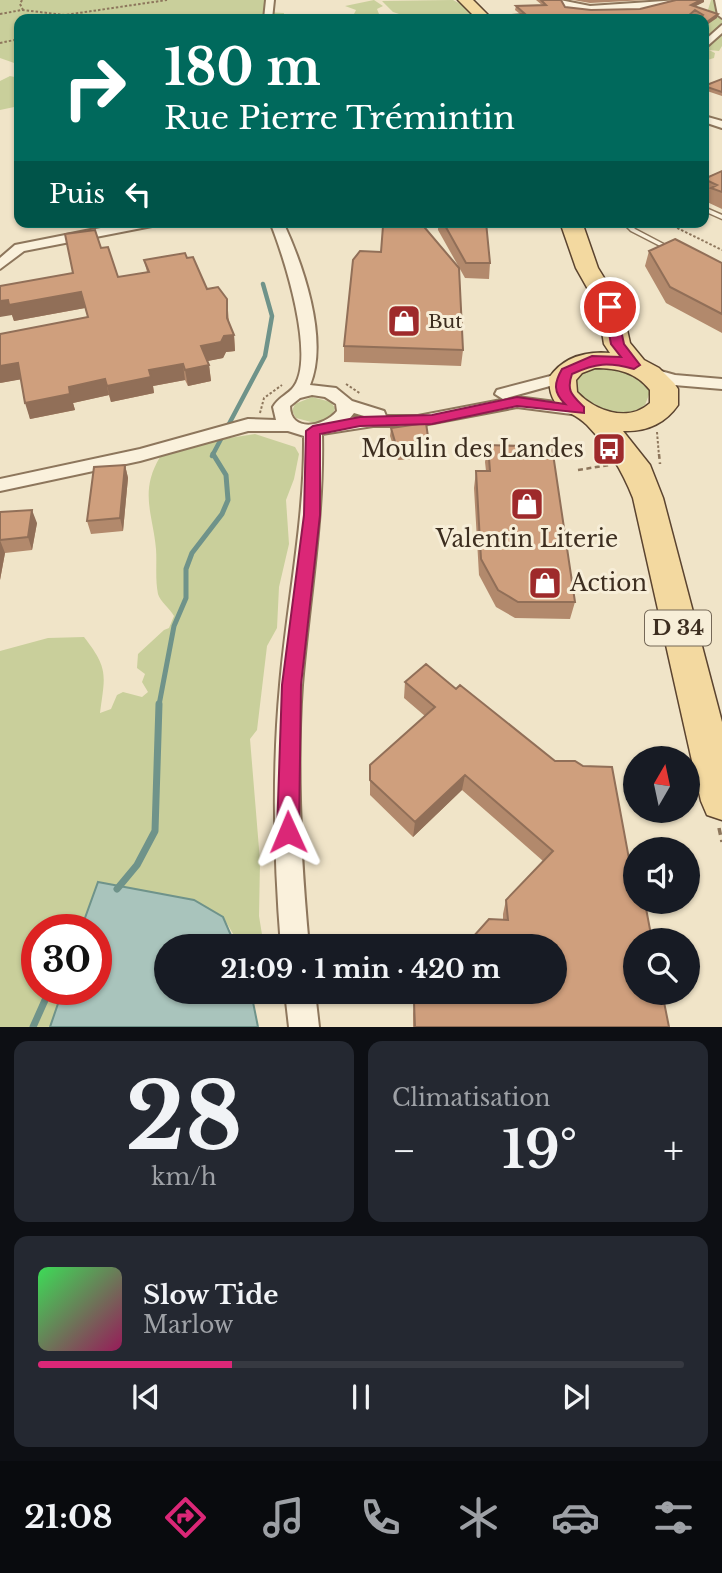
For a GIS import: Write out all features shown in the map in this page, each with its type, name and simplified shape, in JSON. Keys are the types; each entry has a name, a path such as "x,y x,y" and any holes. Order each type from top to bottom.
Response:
{"main road":[{"path":"465,0 480,14"},
{"path":"473,0 488,14"},
{"path":"561,228 577,283 594,308 598,333 592,360"},
{"path":"573,228 587,268 610,307 617,344 664,389 656,411 622,459"},
{"path":"642,369 620,361 592,360 573,367 562,378 563,394 587,414 623,422 656,411"},
{"name":"D 34","path":"587,414 648,498 684,655 722,801"}],"street":[{"path":"564,0 568,6 578,8 618,3 640,5 675,0"},
{"path":"719,0 722,15"},
{"path":"640,5 652,14"},
{"path":"709,41 722,28"},
{"path":"0,265 20,248 122,228"},
{"path":"279,228 290,252 301,293 308,366 299,392"},
{"path":"308,366 324,390"},
{"path":"642,369 681,381 722,387"},
{"path":"225,430 281,407 286,399 299,392 324,390 335,394 345,405 376,415 408,417 562,378"},
{"path":"656,411 686,394 722,387"},
{"path":"5,485 140,455 225,430 257,424 313,427 432,419 517,402 587,414"},
{"path":"281,407 284,420 313,427 342,419 345,405"},
{"path":"294,934 287,813 288,728 312,515 313,427"},
{"path":"301,1004 304,1027"}],"lane":[{"path":"631,228 684,256"}],"path":[{"path":"22,0 20,4 23,10"},
{"path":"81,14 146,1 167,0"},
{"path":"0,14 23,10 44,14"},
{"path":"677,228 722,250"},
{"path":"578,470 613,465 622,459"}],"green space":[{"path":"0,0 267,0 265,12 284,13 14,14 14,63 0,58"},
{"path":"374,0 383,6 377,9 379,14 354,14 356,10 345,6"},
{"path":"453,0 476,14 399,14 382,1"},
{"path":"711,0 722,0 722,46 719,51 709,50 709,14 703,14 707,13"},
{"path":"709,50 715,53 714,58 709,60"},
{"path":"14,77 14,107 0,110 0,81"},
{"path":"604,367 624,371 642,381 650,392 645,405 627,413 610,412 577,396 575,380 584,372"},
{"path":"312,397 331,402 335,408 332,416 315,423 296,418 292,411 295,404"},
{"path":"255,434 295,447 299,454 286,500 289,544 279,587 277,628 267,646 257,730 250,739 260,861 259,916 262,934 233,934 223,917 194,900 99,882 87,914 21,914 21,1005 58,1005 50,1027 0,1027 0,651 48,638 84,637 98,657 103,673 100,713 111,709 117,695 123,692 142,697 148,692 142,682 145,674 137,668 138,654 169,628 174,616 157,589 156,549 149,503 150,481 160,457 210,441"}],"water":[{"path":"98,882 194,900 223,917 230,934 154,934 154,1004 253,1004 258,1027 50,1027 58,1005 112,1005 112,914 86,914"}],"building":[{"path":"541,0 561,0 565,7 591,10 640,9 676,0 701,0 691,5 718,14 709,20 709,14 695,10 690,14 525,14 516,6 546,5"},
{"path":"722,79 722,92 709,88 709,84"},
{"path":"722,171 722,192 711,188 717,185 709,181 709,177"},
{"name":"But","path":"383,228 425,228 459,268 463,350 344,346 353,260 360,251 381,252"},
{"path":"446,228 487,228 490,263 466,263"},
{"path":"95,230 101,248 108,247 118,277 149,272 144,260 185,253 187,258 193,257 207,289 218,287 227,299 227,318 234,335 224,336 221,342 201,346 209,365 185,370 183,364 149,370 151,377 107,386 105,379 69,387 70,394 25,403 18,363 0,366 0,334 88,317 81,292 9,305 8,300 0,301 0,286 73,273 65,234"},
{"path":"675,239 722,263 722,314 670,287 649,251"},
{"path":"426,423 430,450 398,452 391,428"},
{"path":"488,445 552,447 575,602 518,602 498,590 481,559 476,471 490,471"},
{"path":"125,465 120,518 87,521 94,467"},
{"path":"32,510 28,537 0,540 0,512"},
{"path":"426,664 456,689 460,685 555,761 612,767 625,837 623,914 647,914 650,928 623,928 623,1005 665,1005 669,1027 415,1027 414,1004 567,1004 567,934 476,934 489,919 508,920 506,900 553,851 465,775 415,822 370,780 370,765 435,707 405,682"}],"waterway":[{"path":"213,454 265,356 272,316 263,284"},
{"path":"159,705 174,626 186,598 186,569 192,553 222,514 228,500 226,475 213,454"},
{"path":"117,889 137,865 155,831 159,704"},
{"path":"33,1027 43,1005"}],"place":[{"name":"But","path":"404,321"},
{"name":"Moulin des Landes","path":"609,449"},
{"name":"Valentin Literie","path":"527,504"},
{"name":"Action","path":"545,583"}],"route":[{"path":"288,832 288,728 315,481 313,431 360,422 432,419 504,403 524,402 579,410 563,394 562,378 566,372 592,360 620,361 634,365 617,344 610,307"}]}
